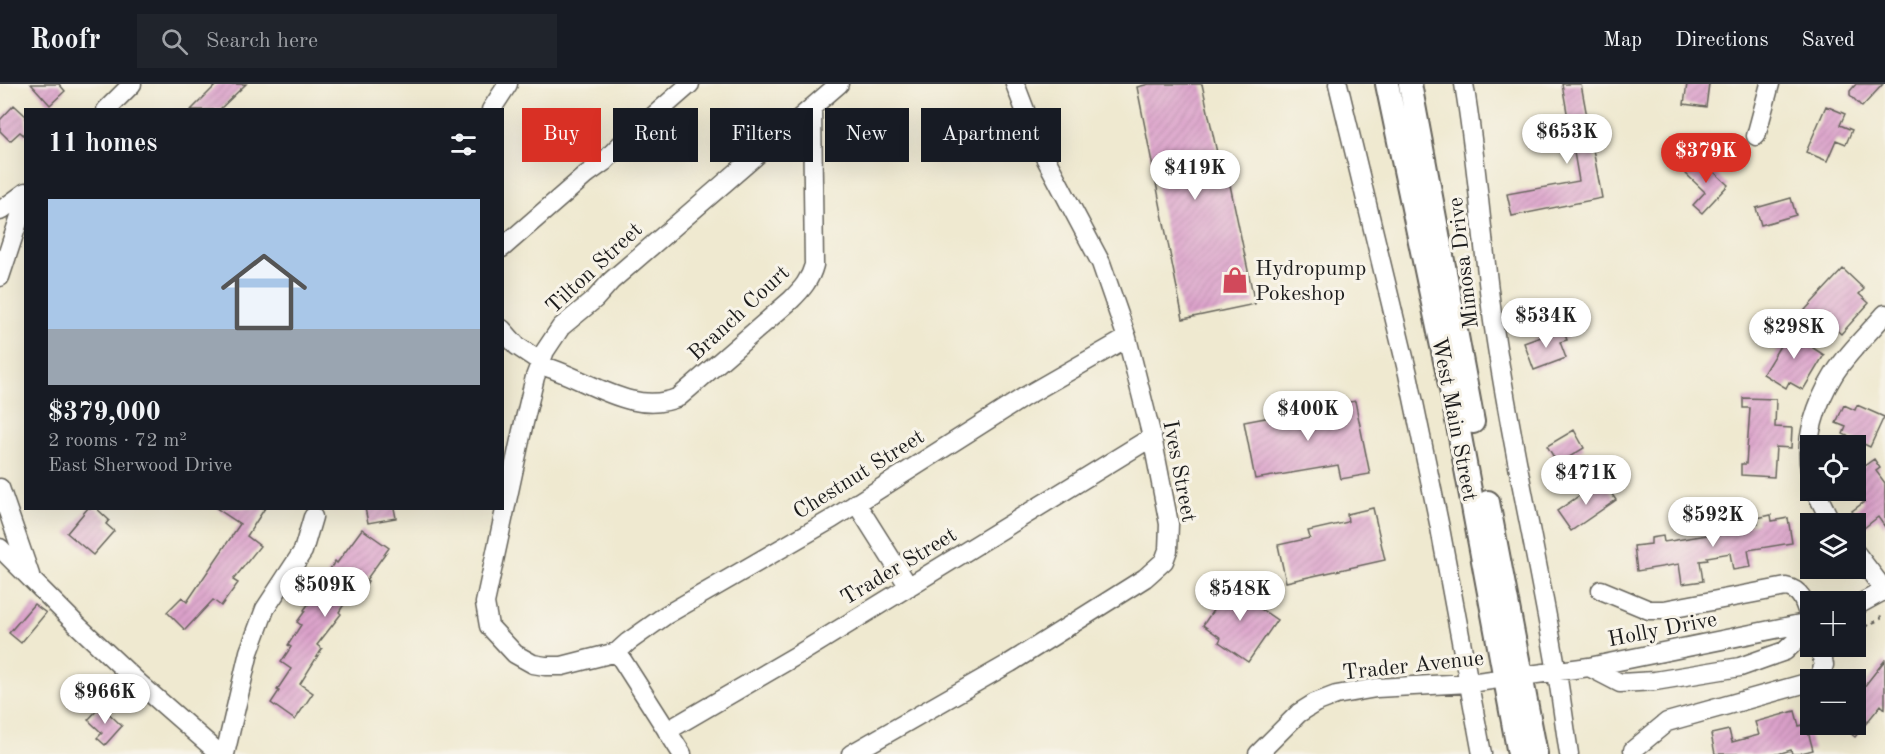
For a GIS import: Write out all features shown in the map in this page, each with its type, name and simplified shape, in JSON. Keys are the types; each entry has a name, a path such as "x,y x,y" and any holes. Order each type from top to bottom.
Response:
{"main road":[{"name":"West Main Street","path":"1387,84 1513,677 1536,754"},
{"name":"West Main Street","path":"1410,84 1513,677 1519,754"}],"street":[{"path":"492,108 508,84"},
{"path":"504,246 604,162 690,84"},
{"name":"Tilton Street","path":"505,489 540,365 545,351 561,327 839,84"},
{"name":"Ives Street","path":"851,754 1001,669 1156,570 1164,561 1168,550 1169,524 1152,437 1127,338 1101,262 1038,144 1015,84"},
{"path":"1338,84 1408,374 1440,528 1482,754"},
{"name":"Mimosa Drive","path":"1464,84 1503,388 1557,672 1569,754"},
{"path":"1756,136 1770,84"},
{"path":"107,108 121,88"},
{"name":"Branch Court","path":"540,365 609,393 645,404 668,402 688,390 791,300 807,282 814,265 812,107"},
{"path":"0,211 24,193"},
{"path":"0,277 24,204"},
{"path":"1810,435 1818,406 1833,375 1885,314"},
{"path":"504,331 518,346 538,360 540,365"},
{"name":"Chestnut Street","path":"617,652 666,615 856,503 1077,365 1127,338"},
{"name":"Trader Street","path":"667,731 800,654 1152,437"},
{"path":"0,488 30,577"},
{"path":"856,503 909,587"},
{"name":"Tilton Street","path":"503,510 499,542 494,552 484,603 489,626 514,654 533,664 562,666 617,652"},
{"path":"225,754 253,641 266,609 303,551 313,517"},
{"path":"0,548 116,662 220,754"},
{"path":"1866,566 1885,591 1866,601"},
{"path":"1601,590 1649,610 1665,610 1786,587 1794,589 1800,594"},
{"name":"Holly Drive","path":"1513,677 1589,667 1800,624"},
{"path":"1589,667 1620,683 1655,681 1740,667 1785,651 1800,637"},
{"path":"617,652 682,754"},
{"name":"Trader Avenue","path":"1258,754 1299,713 1315,703 1336,695 1376,688 1469,683 1513,677"},
{"path":"1633,750 1667,722 1800,685"}],"path":[{"path":"1866,626 1881,619 1880,611"}],"building":[{"path":"31,84 59,84 65,91 50,105"},
{"path":"217,84 246,84 221,108 193,108"},
{"path":"1149,84 1202,84 1219,162 1225,161 1255,304 1183,319 1137,87"},
{"path":"1562,84 1581,84 1602,198 1512,216 1507,194 1579,181"},
{"path":"1687,84 1709,84 1706,107 1684,104"},
{"path":"1856,84 1883,84 1862,107 1850,95 1850,91"},
{"path":"14,105 24,114 24,135 20,132 10,141 0,131 0,120"},
{"path":"1826,106 1845,114 1840,125 1852,130 1846,144 1836,140 1827,161 1806,152"},
{"path":"1699,158 1728,185 1702,213 1693,205 1705,192 1685,173"},
{"path":"1791,198 1796,215 1761,225 1756,208"},
{"path":"1843,269 1864,289 1859,294 1869,303 1841,334 1829,323 1825,329 1805,310"},
{"path":"1792,326 1817,342 1813,348 1824,355 1803,390 1789,382 1786,388 1763,374"},
{"path":"1563,329 1567,340 1560,342 1566,358 1534,370 1524,343"},
{"path":"1743,398 1776,399 1775,427 1792,428 1791,448 1776,447 1774,477 1741,475 1741,464 1746,464 1750,408 1743,408"},
{"path":"1355,401 1370,474 1341,479 1338,465 1255,479 1244,422"},
{"path":"1844,405 1855,410 1857,405 1884,417 1870,447 1866,445 1866,435 1845,435 1843,434 1846,427 1836,423"},
{"path":"1574,430 1584,448 1558,464 1547,446"},
{"path":"1874,459 1880,468 1876,471 1885,483 1885,527 1878,517 1866,526 1866,513 1852,511 1866,501 1866,465"},
{"path":"1602,480 1616,500 1571,531 1557,511"},
{"path":"1373,508 1385,560 1286,582 1278,545 1310,538 1308,531 1348,522 1347,514"},
{"path":"86,510 98,510 109,520 106,524 114,531 93,555 67,533"},
{"path":"219,510 264,510 247,536 260,546 233,580 238,583 221,606 213,600 185,630 167,612 182,597 187,602 240,524"},
{"path":"365,510 394,510 396,518 368,523"},
{"path":"1771,515 1772,521 1788,518 1792,543 1748,550 1751,567 1733,570 1730,553 1707,557 1708,560 1700,561 1703,581 1682,584 1679,564 1637,571 1634,546 1651,544 1651,538 1663,536 1664,542 1719,533 1719,530 1758,523 1757,518"},
{"path":"362,529 389,548 366,580 368,581 359,596 352,592 339,612 341,614 317,645 322,649 300,684 313,693 295,720 271,703 291,669 281,662 291,647 288,645 301,625 297,622 304,610 315,595 318,597 331,576 327,574 335,561 337,563"},
{"path":"1233,581 1259,599 1255,605 1277,620 1248,662 1219,642 1221,638 1203,625"},
{"path":"34,604 46,613 21,643 9,633"},
{"path":"1885,660 1885,709 1881,705 1866,723 1866,684"},
{"path":"101,706 122,726 105,745 97,738 102,733 88,720"},
{"path":"1795,711 1800,726 1800,735 1809,735 1813,750 1798,754 1792,754 1791,750 1778,754 1715,754 1711,734 1729,730 1732,742 1759,735 1755,722"}],"place":[{"name":"Hydropump Pokeshop","path":"1235,280"}]}
